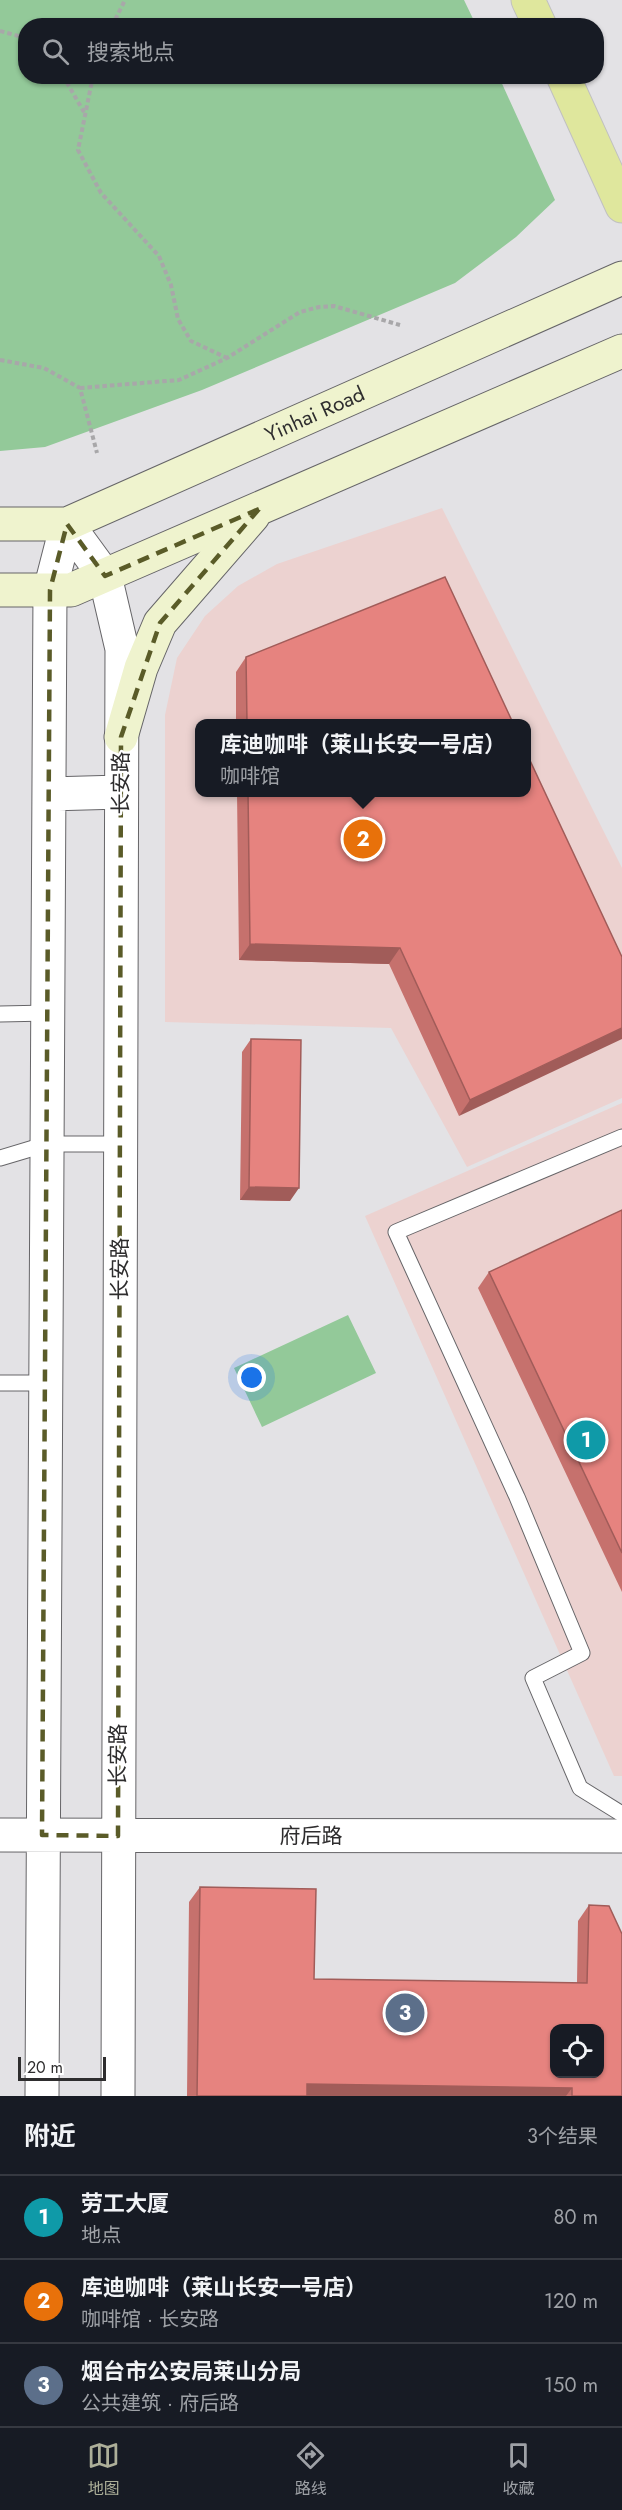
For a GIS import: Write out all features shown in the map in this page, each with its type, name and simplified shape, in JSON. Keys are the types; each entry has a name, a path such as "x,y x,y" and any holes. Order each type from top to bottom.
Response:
{"main road":[{"path":"528,0 536,18"},
{"path":"567,84 622,206"},
{"name":"Yinhai Road","path":"0,524 67,524 622,278"},
{"path":"0,590 71,590 622,351"},
{"path":"122,737 141,668 160,623 259,509"}],"street":[{"name":"长安路","path":"67,524 105,576 122,649 118,2096"},
{"path":"42,2096 50,590 67,524"},
{"path":"49,794 122,792"},
{"name":"府后路","path":"0,1835 622,1836"}],"lane":[{"path":"0,1014 48,1014"},
{"path":"622,1137 396,1232 517,1497 582,1653 533,1678 580,1788 622,1814"},
{"path":"0,1158 47,1144 120,1144"},
{"path":"0,1383 45,1383"}],"path":[{"path":"116,18 125,0"},
{"path":"0,31 18,34"},
{"path":"68,84 84,112"},
{"path":"91,84 78,150 101,193 159,256 171,285 177,319 191,342 227,358"},
{"path":"0,360 44,368 80,388 179,380 227,358 300,312 319,307 334,306 400,325"},
{"path":"80,388 97,453"}],"highlighted area":[{"path":"259,509 160,623 121,737 118,1836 42,1835 50,590 67,524 105,576"}],"shaded area":[{"path":"442,508 622,868 622,1098 467,1167 391,1028 165,1022 165,715 177,658 205,616 238,586 277,564"},
{"path":"622,1103 622,1776 614,1776 365,1216"}],"green space":[{"path":"0,0 464,0 473,18 18,18 18,84 502,84 555,200 516,237 455,283 202,390 45,447 0,451"},
{"path":"348,1315 376,1373 262,1427 234,1368"}],"building":[{"path":"445,577 511,719 247,719 246,657"},
{"path":"531,763 622,957 622,1028 470,1100 400,948 250,944 248,797 531,797"},
{"path":"251,1039 301,1040 299,1188 249,1187"},
{"path":"622,1210 622,1553 489,1272"},
{"path":"200,1887 316,1889 314,1979 587,1983 589,1905 609,1906 622,1934 622,2096 572,2096 572,2088 307,2084 307,2096 197,2096"}],"place":[{"name":"库迪咖啡（莱山长安一号店）","path":"363,839"},
{"name":"劳工大厦","path":"586,1440"},
{"name":"烟台市公安局莱山分局","path":"405,2013"}]}
